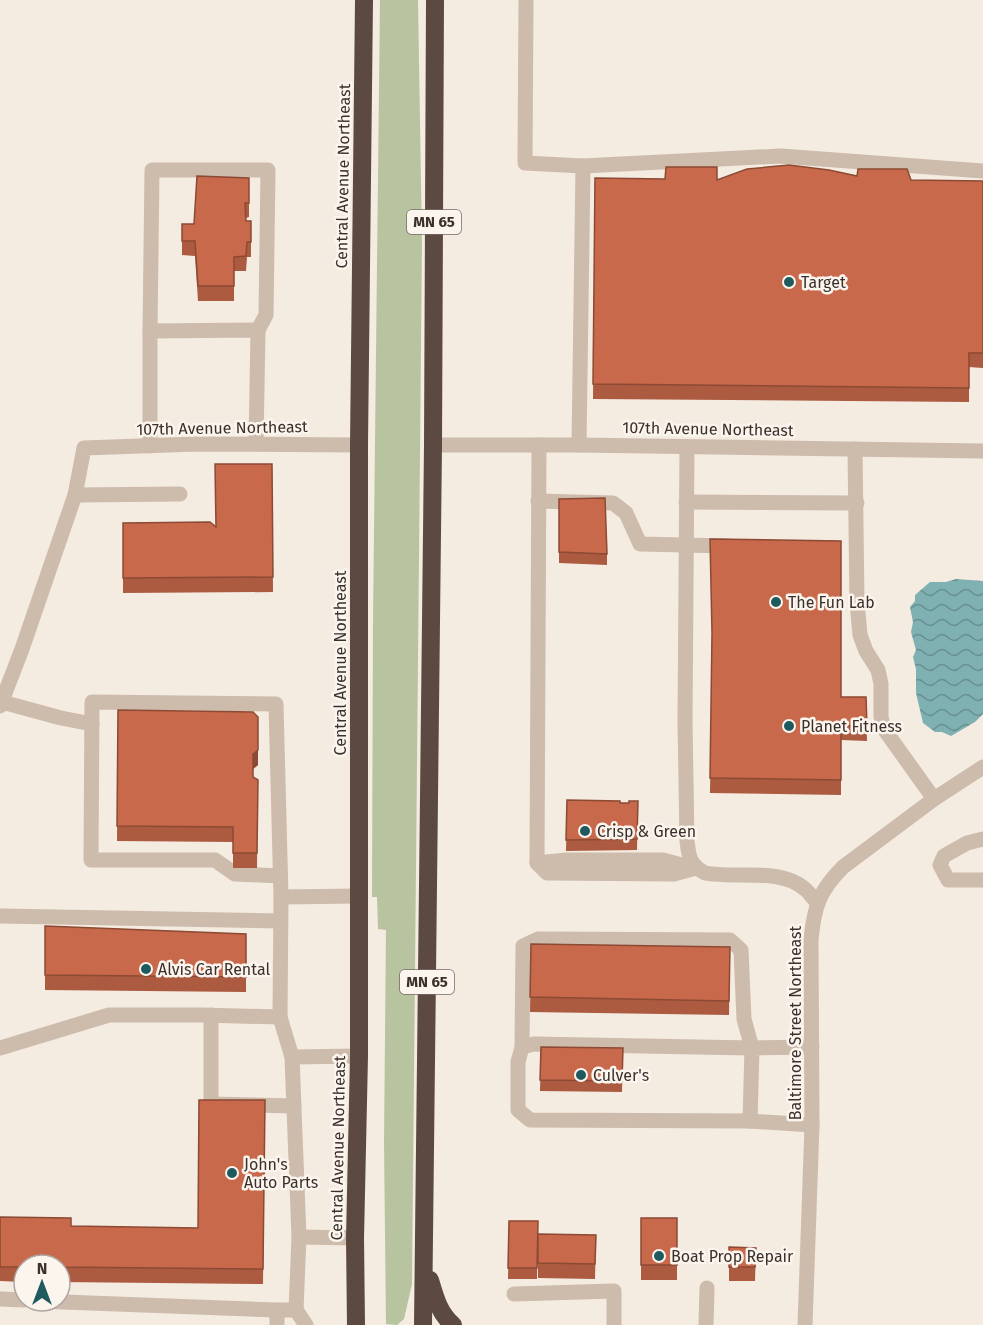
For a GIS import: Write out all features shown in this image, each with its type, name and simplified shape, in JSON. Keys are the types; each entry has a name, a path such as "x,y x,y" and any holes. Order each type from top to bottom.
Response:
{"highway":[{"name":"Central Avenue Northeast","path":"356,1325 355,1238 359,1056 359,445 364,0"},
{"name":"MN 65","path":"423,1325 433,445 435,0"},
{"path":"424,1259 436,1303 453,1325"}],"street":[{"path":"526,0 525,163 583,166 781,156 983,171"},
{"path":"579,445 583,166"},
{"path":"150,446 152,170 268,170 266,315 258,330 256,444"},
{"path":"150,331 258,330"},
{"name":"107th Avenue Northeast","path":"75,495 84,448 256,444 359,445"},
{"name":"107th Avenue Northeast","path":"433,445 983,451"},
{"path":"539,445 537,863 547,873 674,874 696,868"},
{"path":"687,447 687,841 692,862 696,868 705,873 780,878 793,882 804,888 818,903"},
{"path":"855,449 856,503 851,547 860,635 866,651 878,670 884,729 934,799"},
{"path":"92,724 1,704 75,495 180,494"},
{"path":"538,501 614,503 626,513 640,544 743,546"},
{"path":"686,502 856,503"},
{"path":"280,876 235,874 215,860 91,860 92,702 276,704 281,897 280,1017 292,1058 299,1237 296,1310 306,1325"},
{"name":"Baltimore Street Northeast","path":"805,1325 812,1125 811,940 818,903 831,879 843,867 934,799 983,767"},
{"path":"983,839 967,843 944,856 940,865 948,880 983,880"},
{"path":"281,897 359,896"},
{"path":"0,916 280,921"},
{"path":"750,1121 752,1048 744,1019 741,950 730,940 538,939 524,946 518,1110 530,1120 750,1121 812,1125"},
{"path":"0,1048 109,1016 280,1017"},
{"path":"212,1016 211,1104 294,1106"},
{"path":"522,1047 534,1044 812,1047"},
{"path":"292,1058 359,1056"},
{"path":"299,1237 355,1238"},
{"path":"706,1325 707,1288"},
{"path":"514,1294 614,1291 614,1325"},
{"path":"72,1303 277,1317 296,1310"}],"green space":[{"path":"380,0 418,0 422,244 412,1284 404,1319 397,1325 386,1324 384,1142 386,930 378,929 377,897 372,897"}],"water":[{"path":"956,579 983,581 983,714 975,722 951,736 935,732 923,723 916,693 916,669 913,657 916,650 911,632 913,622 910,607 915,601 915,595 930,582 946,582"}],"building":[{"name":"Target","path":"789,165 857,176 858,169 907,169 911,180 983,181 983,353 969,353 969,388 593,384 595,178 665,179 666,167 717,167 717,180 747,169"},
{"path":"197,176 249,178 249,203 245,203 246,221 251,221 251,242 247,242 246,256 234,257 234,286 198,286 195,241 182,241 182,224 194,224"},
{"path":"215,464 272,464 273,577 123,578 123,523 210,522 216,527"},
{"path":"605,498 607,554 559,552 559,499"},
{"path":"710,539 841,541 841,697 866,697 867,727 841,725 841,780 710,778 712,633"},
{"path":"118,710 253,712 258,717 258,750 253,754 253,777 258,780 257,853 233,853 233,827 117,826"},
{"path":"567,800 620,801 620,803 638,801 637,839 566,840"},
{"name":"Alvis Car Rental","path":"45,926 246,934 246,977 45,975"},
{"path":"531,944 730,947 729,1001 530,997"},
{"name":"Culver's","path":"541,1047 623,1048 622,1081 540,1080"},
{"name":"John's Auto Parts","path":"199,1100 265,1100 263,1269 72,1267 72,1253 12,1253 12,1267 0,1267 0,1217 71,1218 71,1226 198,1228"},
{"name":"Boat Prop Repair","path":"641,1218 677,1218 677,1265 641,1265"},
{"path":"509,1221 538,1221 537,1268 508,1268"},
{"path":"538,1234 596,1235 595,1264 538,1263"},
{"path":"729,1247 756,1248 755,1267 729,1267"}],"place":[{"name":"Target","path":"789,282"},
{"name":"The Fun Lab","path":"776,602"},
{"name":"Planet Fitness","path":"789,726"},
{"name":"Crisp & Green","path":"585,831"},
{"name":"Alvis Car Rental","path":"146,969"},
{"name":"Culver's","path":"581,1075"},
{"name":"John's Auto Parts","path":"232,1173"},
{"name":"Boat Prop Repair","path":"659,1256"}]}
